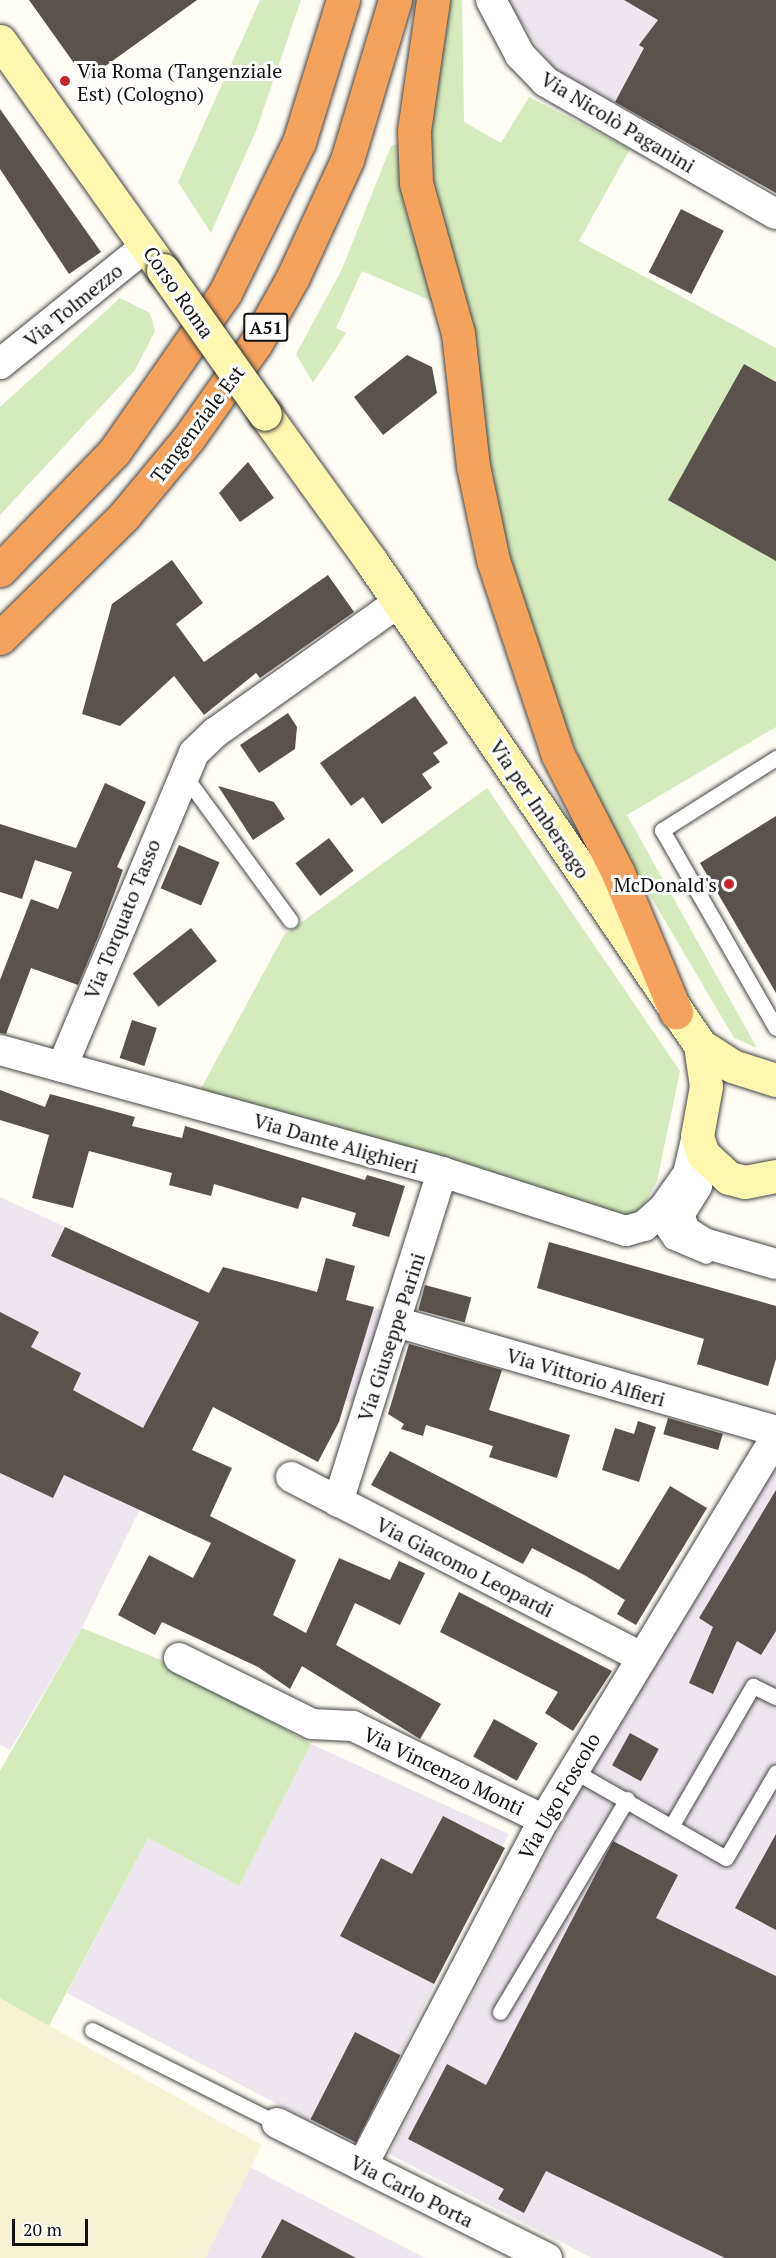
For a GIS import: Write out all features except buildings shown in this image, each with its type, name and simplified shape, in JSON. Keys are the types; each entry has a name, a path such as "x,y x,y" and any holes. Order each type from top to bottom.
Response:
{"highway":[{"name":"A51","path":"0,570 114,452 225,293 299,142 343,0"},
{"name":"Tangenziale Est","path":"0,638 132,508 256,343 335,188 367,103 395,0"},
{"path":"433,0 414,131 414,167 421,210 458,333 473,466 493,560 558,755 618,873 676,1012"}],"main road":[{"name":"Corso Roma","path":"0,41 399,602"},
{"name":"Via per Imbersago","path":"399,602 700,1045 769,1077"},
{"path":"700,1045 705,1100 697,1136 703,1154 729,1178 771,1182"},
{"name":"Via per Imbersago","path":"705,1100 717,1085 769,1077"}],"street":[{"name":"Via Nicolò Paganini","path":"491,0 520,55 546,82 776,214"},
{"name":"Via Tolmezzo","path":"0,364 154,258"},
{"name":"Via Torquato Tasso","path":"62,1066 182,772 216,732 399,602"},
{"name":"Via Dante Alighieri","path":"0,1050 442,1172 626,1231 644,1226 664,1208 688,1174 697,1136"},
{"name":"Via Giuseppe Parini","path":"338,1502 442,1172"},
{"path":"729,1178 696,1187 679,1215 681,1226 704,1243 776,1264"},
{"name":"Via Vittorio Alfieri","path":"396,1322 776,1431"},
{"name":"Via Ugo Foscolo","path":"362,2166 544,1820 639,1656 776,1437"},
{"name":"Via Giacomo Leopardi","path":"291,1477 639,1656"},
{"name":"Via Vincenzo Monti","path":"179,1658 312,1724 353,1726 544,1820"},
{"name":"Via Carlo Porta","path":"277,2123 547,2258"}],"lane":[{"path":"776,758 662,830 776,1028"},
{"path":"182,772 290,920"},
{"path":"664,1208 662,1228 680,1248 776,1277"},
{"path":"672,1825 753,1686 776,1697"},
{"path":"574,1771 627,1799 726,1858 776,1772"},
{"path":"500,2012 627,1799"},
{"path":"92,2030 277,2123"}],"shaded area":[{"path":"506,0 776,0 776,193 553,68"},
{"path":"0,1197 209,1293 223,1267 389,1312 358,1406 241,1352 184,1418 82,1628 10,1750 0,1745"},
{"path":"776,1464 776,2258 592,2258 389,2154 578,1793"},
{"path":"311,1744 509,1834 355,2145 67,1993 148,1838 239,1886"},
{"path":"0,1998 262,2145 205,2258 0,2258"},
{"path":"244,2164 425,2258 202,2258"}],"green space":[{"path":"260,0 301,0 257,128 211,233 178,182"},
{"path":"446,0 462,0 464,122 501,143 529,97 630,149 579,241 776,348 776,727 627,815 757,1048 734,1038 611,829 544,677 503,548 432,186 428,127"},
{"path":"397,144 404,205 434,302 362,271 336,328 346,333 313,383 296,354 342,269 391,146"},
{"path":"120,298 150,313 155,331 135,370 0,515 0,407"},
{"path":"487,788 680,1071 657,1181 643,1206 626,1219 198,1094 284,935"},
{"path":"82,1628 161,1660 311,1744 239,1886 148,1838 49,2026 0,1998 0,1771"}],"place":[{"name":"Via Roma (Tangenziale Est) (Cologno)","path":"65,81"},
{"name":"McDonald's","path":"729,884"}]}
